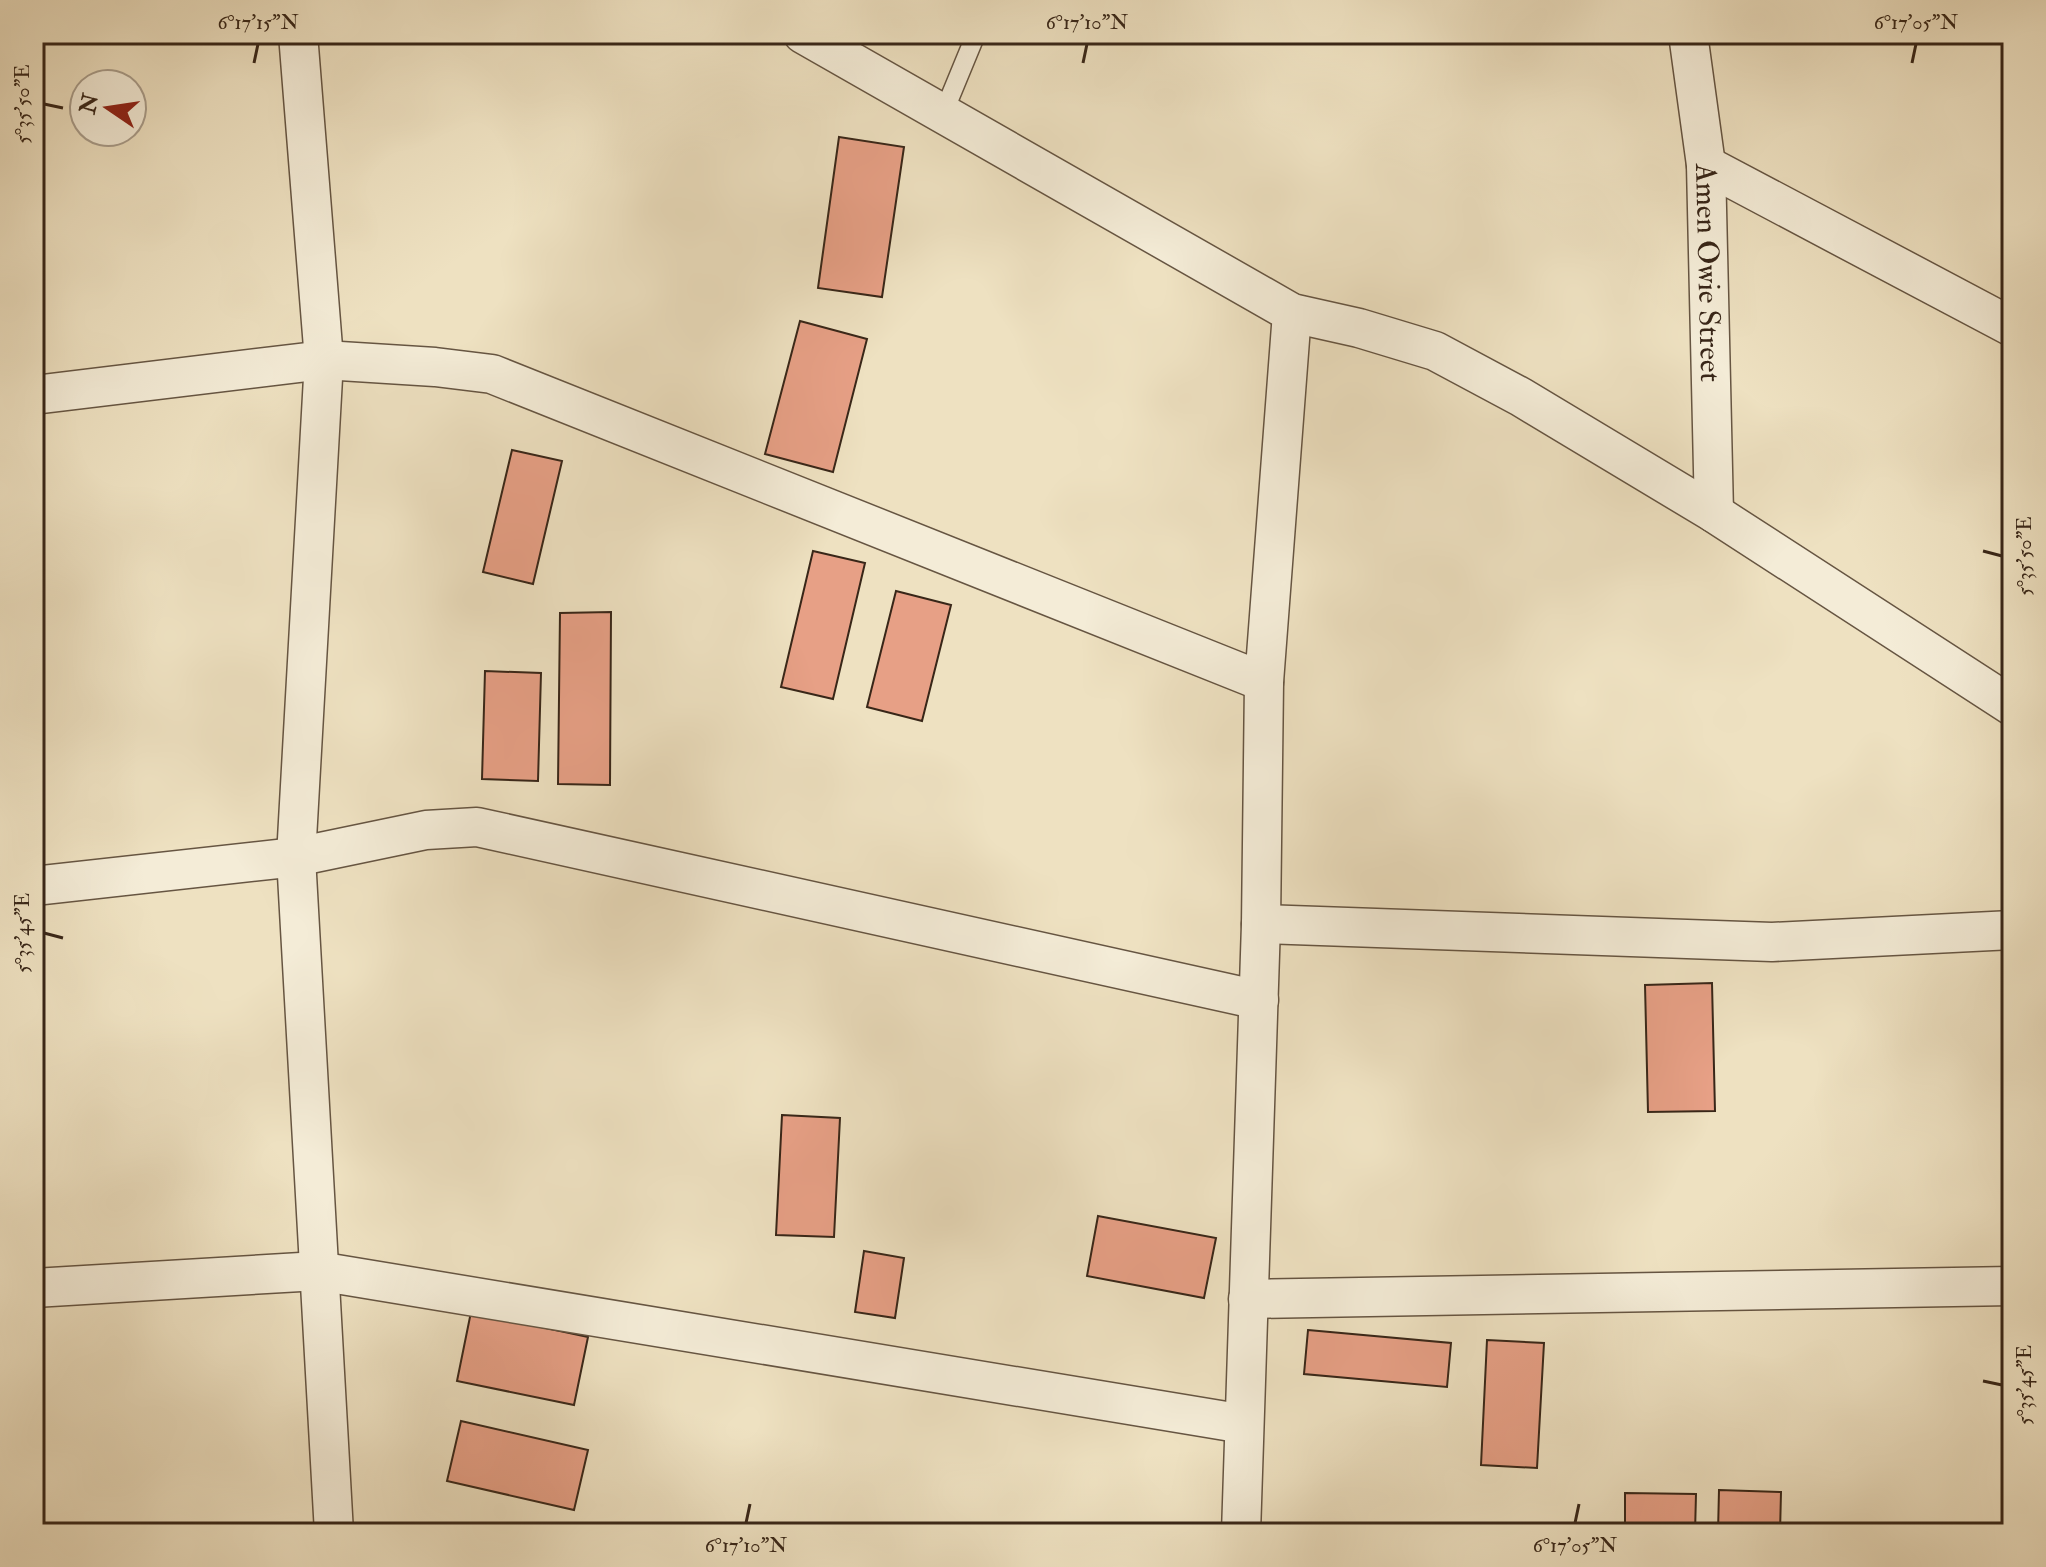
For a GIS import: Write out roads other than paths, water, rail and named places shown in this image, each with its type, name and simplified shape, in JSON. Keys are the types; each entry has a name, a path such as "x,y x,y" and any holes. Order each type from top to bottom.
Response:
{"street":[{"path":"298,34 324,360 296,857 318,1271 335,1505 334,1533"},
{"path":"803,34 1292,313 1359,328 1435,351 1521,397 1714,513 2012,706"},
{"name":"Amen Owie Street","path":"1688,34 1706,165 1714,513"},
{"path":"1706,165 2012,327"},
{"path":"1241,1533 1259,1000 1264,682 1292,313"},
{"path":"34,395 324,360 492,374 1264,682"},
{"path":"34,886 296,857 426,830 477,827 1259,1000"},
{"path":"1261,924 1772,942 2012,930"},
{"path":"34,1288 318,1271 1244,1424"},
{"path":"1248,1299 2012,1286"}],"lane":[{"path":"943,114 976,34"}]}
